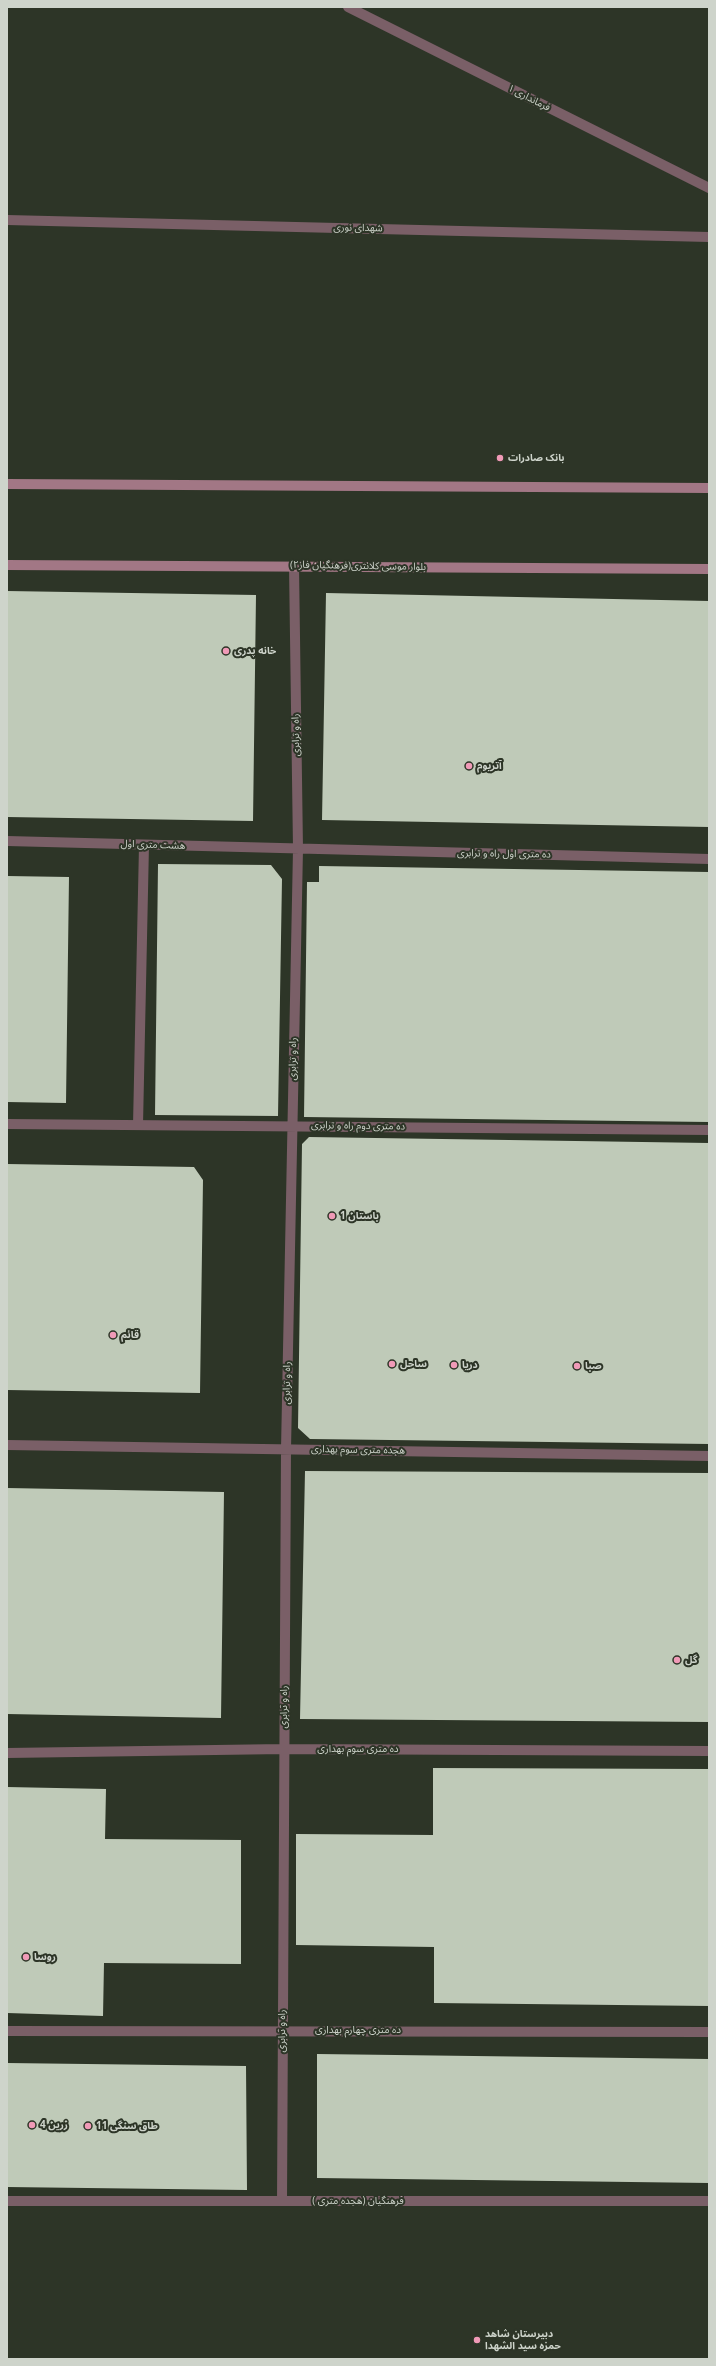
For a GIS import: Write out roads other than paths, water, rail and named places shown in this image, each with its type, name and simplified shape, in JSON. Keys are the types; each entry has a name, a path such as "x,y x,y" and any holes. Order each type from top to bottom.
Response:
{"main road":[{"path":"7,484 709,488"},
{"name":"بلوار موسی کلانتری(فرهنگیان فاز۲)","path":"7,565 709,570"}],"street":[{"name":"فرمانداری ۱","path":"348,7 709,188"},
{"name":"شهدای نوری","path":"7,220 709,237"},
{"name":"راه و ترابری","path":"282,2201 286,1449 291,1126 298,849 294,566"},
{"name":"هشت متری اول","path":"7,841 298,849"},
{"path":"138,1125 144,845"},
{"name":"ده متری اول راه و ترابری","path":"298,849 709,859"},
{"name":"ده متری دوم راه و ترابری","path":"7,1124 709,1130"},
{"name":"هجده متری سوم بهداری","path":"7,1445 709,1456"},
{"name":"ده متری سوم بهداری","path":"7,1752 284,1749 709,1751"},
{"name":"ده متری چهارم بهداری","path":"7,2030 709,2032"},
{"name":"فرهنگیان (هجده متری )","path":"7,2201 709,2201"}],"place":[{"name":"بانک صادرات","path":"500,458"},
{"name":"خانه پدری","path":"226,651"},
{"name":"آتریوم","path":"469,766"},
{"name":"باستان 1","path":"332,1216"},
{"name":"قائم","path":"113,1335"},
{"name":"ساحل","path":"392,1364"},
{"name":"دریا","path":"454,1365"},
{"name":"صبا","path":"577,1366"},
{"name":"گل","path":"677,1660"},
{"name":"روسا","path":"26,1957"},
{"name":"زرین 4","path":"32,2125"},
{"name":"طاق سنگی 11","path":"88,2126"},
{"name":"دبیرستان شاهد حمزه سید الشهدا","path":"477,2340"}]}
